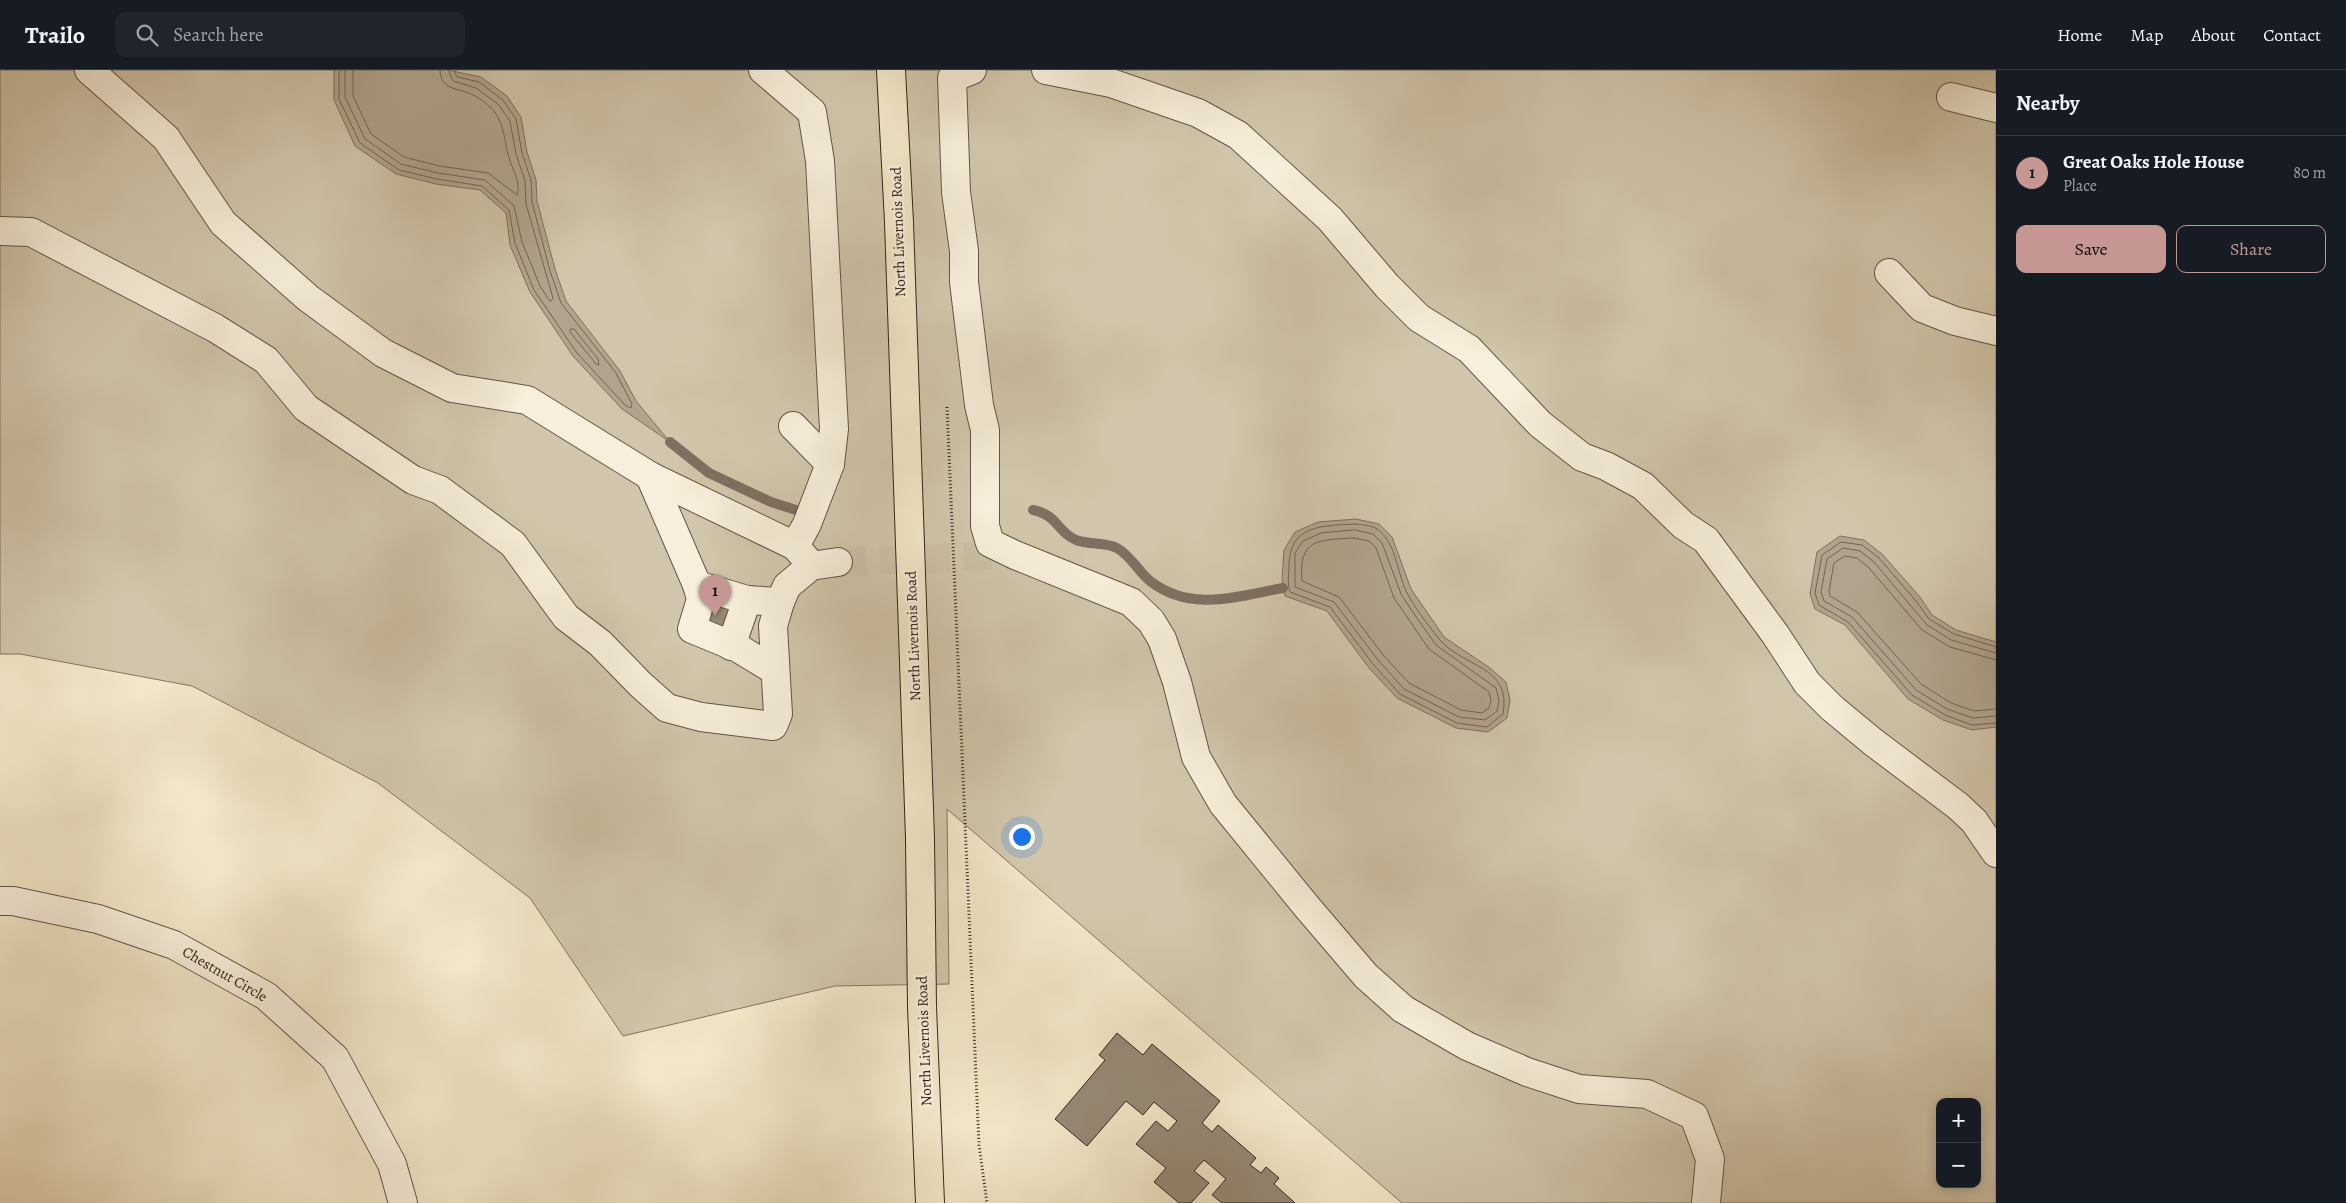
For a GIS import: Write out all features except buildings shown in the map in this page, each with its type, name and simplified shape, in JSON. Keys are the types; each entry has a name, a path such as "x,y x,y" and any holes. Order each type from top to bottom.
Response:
{"main road":[{"name":"North Livernois Road","path":"891,70 899,222 920,838 922,1007 930,1203"}],"street":[{"path":"89,70 166,138 224,223 308,298 376,348 452,388 527,400 650,476 803,556 838,562"},
{"path":"0,231 31,232 215,328 266,360 306,408 413,480 440,490 513,544 566,617 600,644 667,708 701,717 773,726 778,714 773,626 780,602 803,556 806,524 830,464 834,429 820,161 812,112 763,70"},
{"path":"972,70 952,78 956,192 964,251 964,282 979,405 985,430 985,526 990,543 1131,602 1151,621 1165,647 1196,757 1223,804 1307,908 1366,976 1403,1009 1467,1046 1518,1068 1578,1089 1647,1094 1694,1116 1710,1159 1706,1203"},
{"path":"1046,70 1111,82 1153,99 1198,113 1238,135 1330,219 1387,286 1419,318 1469,349 1540,424 1582,457 1606,466 1643,486 1683,525 1706,540 1775,634 1807,683 1832,708 1873,742 1958,806 1974,821 1996,853"},
{"path":"1951,97 1996,108"},
{"path":"1889,273 1922,308 1955,321 1996,331"},
{"path":"793,426 830,464"},
{"path":"650,476 697,585 700,599 692,629 732,646 774,670"},
{"path":"697,585 747,600 780,602"},
{"path":"732,646 747,600"},
{"name":"Chestnut Circle","path":"0,901 13,901 98,919 174,944 266,996 334,1058 392,1164 403,1203"}],"path":[{"path":"946,399 979,1146 987,1203"}],"shaded area":[{"path":"0,70 1996,70 1996,1203 1402,1203 947,809 949,984 835,986 623,1036 530,898 378,783 192,686 20,654 0,654"}],"water":[{"path":"334,70 448,70 481,77 507,96 521,117 527,152 536,180 537,201 555,269 566,301 620,371 636,401 670,442 622,409 573,356 530,292 510,245 506,213 480,190 436,184 396,174 355,146 334,100"},
{"path":"1356,519 1379,524 1392,537 1411,589 1444,637 1490,668 1506,682 1510,700 1507,718 1488,732 1456,728 1397,698 1369,668 1327,611 1285,596 1282,579 1284,550 1295,532 1318,522"},
{"path":"1840,536 1864,540 1882,554 1920,597 1932,615 1956,630 1996,642 1996,727 1972,730 1943,720 1908,699 1845,625 1815,609 1810,594 1817,552"}],"waterway":[{"path":"670,442 709,473 771,502 796,510"},
{"path":"1033,510 1048,516 1065,533 1076,540 1117,548 1150,581 1166,591 1182,597 1215,600 1283,588"}],"tunnel":[{"path":"838,562 1015,555"}],"place":[{"name":"Great Oaks Hole House","path":"715,616"}]}
